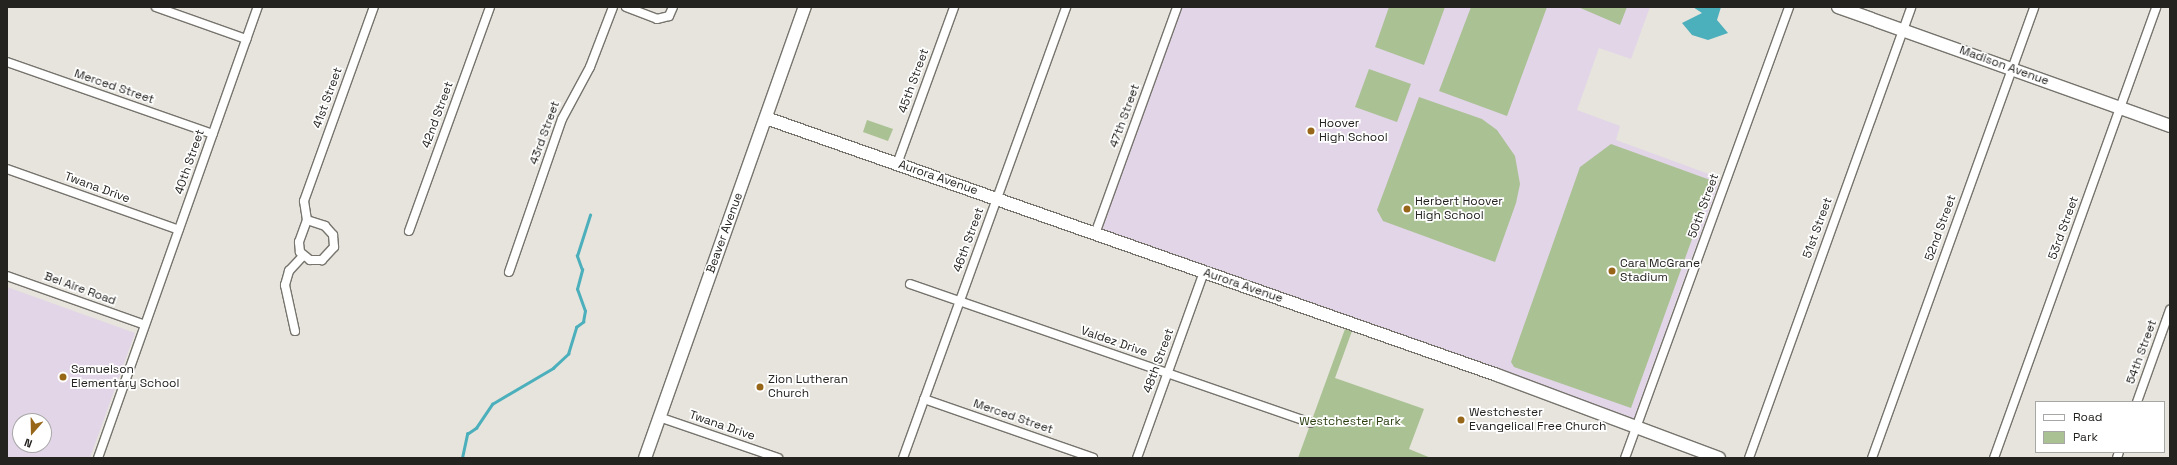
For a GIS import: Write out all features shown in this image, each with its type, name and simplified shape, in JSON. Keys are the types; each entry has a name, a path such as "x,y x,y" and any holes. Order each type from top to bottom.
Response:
{"street":[{"path":"156,7 246,39"},
{"name":"40th Street","path":"98,458 258,7"},
{"name":"41st Street","path":"307,220 306,198 374,7"},
{"name":"42nd Street","path":"410,231 490,7"},
{"name":"43rd Street","path":"509,272 569,101 590,67 613,7"},
{"path":"626,7 657,19 665,18 673,7"},
{"name":"Beaver Avenue","path":"644,458 805,7"},
{"name":"45th Street","path":"897,164 954,7"},
{"name":"46th Street","path":"903,458 1066,7"},
{"name":"47th Street","path":"1095,234 1177,7"},
{"name":"50th Street","path":"1625,458 1789,7"},
{"name":"Madison Avenue","path":"1838,7 2170,126"},
{"name":"51st Street","path":"1748,458 1911,7"},
{"name":"52nd Street","path":"1872,458 2034,7"},
{"name":"53rd Street","path":"1994,458 2156,7"},
{"name":"Merced Street","path":"7,62 212,134"},
{"name":"Aurora Avenue","path":"766,118 1547,393 1719,458"},
{"name":"Twana Drive","path":"7,169 179,230"},
{"path":"307,220 330,230 334,247 322,260 303,256 299,242 307,220"},
{"path":"295,331 285,285 289,271 303,256"},
{"name":"48th Street","path":"1137,458 1204,272"},
{"name":"Bel Aire Road","path":"7,276 145,325"},
{"name":"Valdez Drive","path":"910,284 1311,423"},
{"name":"54th Street","path":"2137,401 2170,310"},
{"name":"Merced Street","path":"924,399 1093,458"},
{"name":"Twana Drive","path":"659,417 778,458"}],"shaded area":[{"name":"Herbert Hoover High School","path":"1177,7 1650,7 1631,59 1599,48 1577,110 1620,126 1616,140 1717,177 1718,185 1636,412 1641,417 1637,428 1095,234"},
{"name":"Samuelson Elementary School","path":"7,287 135,333 90,458 7,458"}],"green space":[{"path":"1389,7 1445,7 1424,65 1375,47"},
{"path":"1471,7 1547,7 1507,116 1439,91"},
{"path":"1578,7 1627,7 1620,25"},
{"path":"1369,69 1411,84 1397,122 1355,107"},
{"path":"1419,97 1482,119 1497,130 1515,156 1520,184 1516,203 1495,262 1383,221 1377,210"},
{"path":"867,120 893,129 888,141 863,132"},
{"name":"Cara McGrane Stadium","path":"1611,144 1713,181 1631,408 1514,367 1511,362 1580,167"},
{"name":"Westchester Park","path":"1345,329 1352,331 1335,378 1424,409 1409,449 1431,458 1298,458"}],"water":[{"path":"1693,7 1721,7 1717,20 1728,33 1708,40 1692,35 1682,23 1702,13"}],"waterway":[{"path":"462,458 467,434 476,428 492,404 553,368 568,354 576,327 583,322 585,311 577,289 582,270 577,256 590,215"}],"place":[{"name":"Hoover High School","path":"1311,131"},
{"name":"Herbert Hoover High School","path":"1407,209"},
{"name":"Cara McGrane Stadium","path":"1612,271"},
{"name":"Samuelson Elementary School","path":"63,377"},
{"name":"Zion Lutheran Church","path":"760,387"},
{"name":"Westchester Evangelical Free Church","path":"1461,420"}]}
